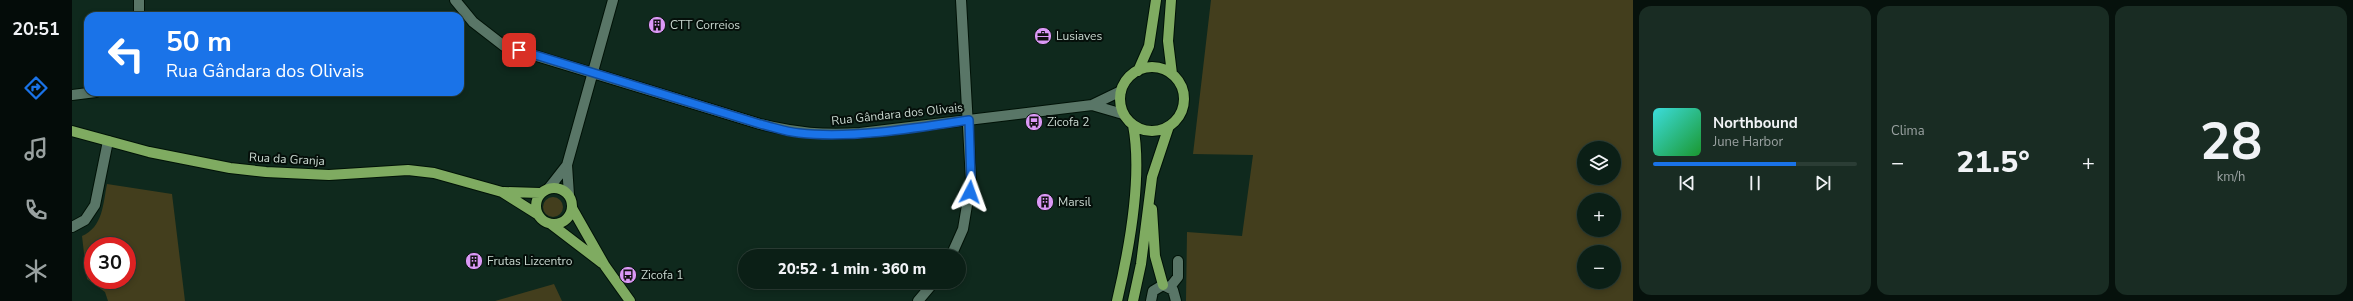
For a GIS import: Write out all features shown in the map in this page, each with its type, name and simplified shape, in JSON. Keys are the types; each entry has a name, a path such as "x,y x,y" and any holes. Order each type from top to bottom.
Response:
{"main road":[{"path":"1117,301 1126,257 1135,182 1136,142 1133,126 1123,114 1120,103 1120,91 1127,79 1138,70 1149,46 1156,0"},
{"path":"1133,301 1141,264 1150,192 1155,169 1169,126 1182,110 1184,100 1182,90 1172,74 1168,41 1171,0"},
{"path":"1138,70 1152,67 1172,74"},
{"path":"1133,126 1147,131 1155,131 1169,126"},
{"name":"Rua da Granja","path":"72,131 193,161 252,171 323,174 415,171 451,177 502,192 540,193"},
{"path":"605,266 537,214 536,201 540,193 550,188 560,188 569,195 572,208 605,266 630,301"},
{"name":"Rua da Granja","path":"502,192 537,214"},
{"path":"1150,192 1155,256 1167,286"},
{"path":"551,224 557,224 568,218 572,208"}],"street":[{"path":"139,0 139,12"},
{"name":"Rua Gândara dos Olivais","path":"455,0 473,22 504,46 760,124 797,133 825,135 860,133 1092,105 1120,91"},
{"path":"550,188 567,165 594,73 613,0"},
{"path":"954,249 963,229 971,181 969,120 961,0"},
{"path":"72,95 84,94"},
{"name":"Rua Gândara dos Olivais","path":"1092,105 1123,114"},
{"path":"72,227 85,220 95,205 108,141"},
{"path":"567,165 569,195"},
{"path":"1151,301 1153,291 1167,286 1178,277 1178,261"},
{"path":"1167,286 1175,294 1176,301"},
{"path":"918,301 928,289"}],"shaded area":[{"path":"1211,0 1633,0 1633,301 1186,301 1187,232 1242,236 1253,155 1193,154"},
{"path":"107,184 172,194 185,301 108,301 105,292 101,289 136,289 136,237 84,237 84,253 82,236 94,227 103,207"},
{"path":"553,197 560,200 563,207 560,214 553,217 546,214 543,207 546,200"},
{"path":"554,284 562,301 495,301"}],"place":[{"name":"CTT Correios","path":"657,25"},
{"name":"Lusiaves","path":"1043,36"},
{"name":"Zicofa 2","path":"1034,122"},
{"name":"Marsil","path":"1045,202"},
{"name":"Frutas Lizcentro","path":"474,261"},
{"name":"Zicofa 1","path":"628,275"}],"route":[{"path":"519,50 760,124 797,133 825,135 860,133 969,120 970,192"}]}
